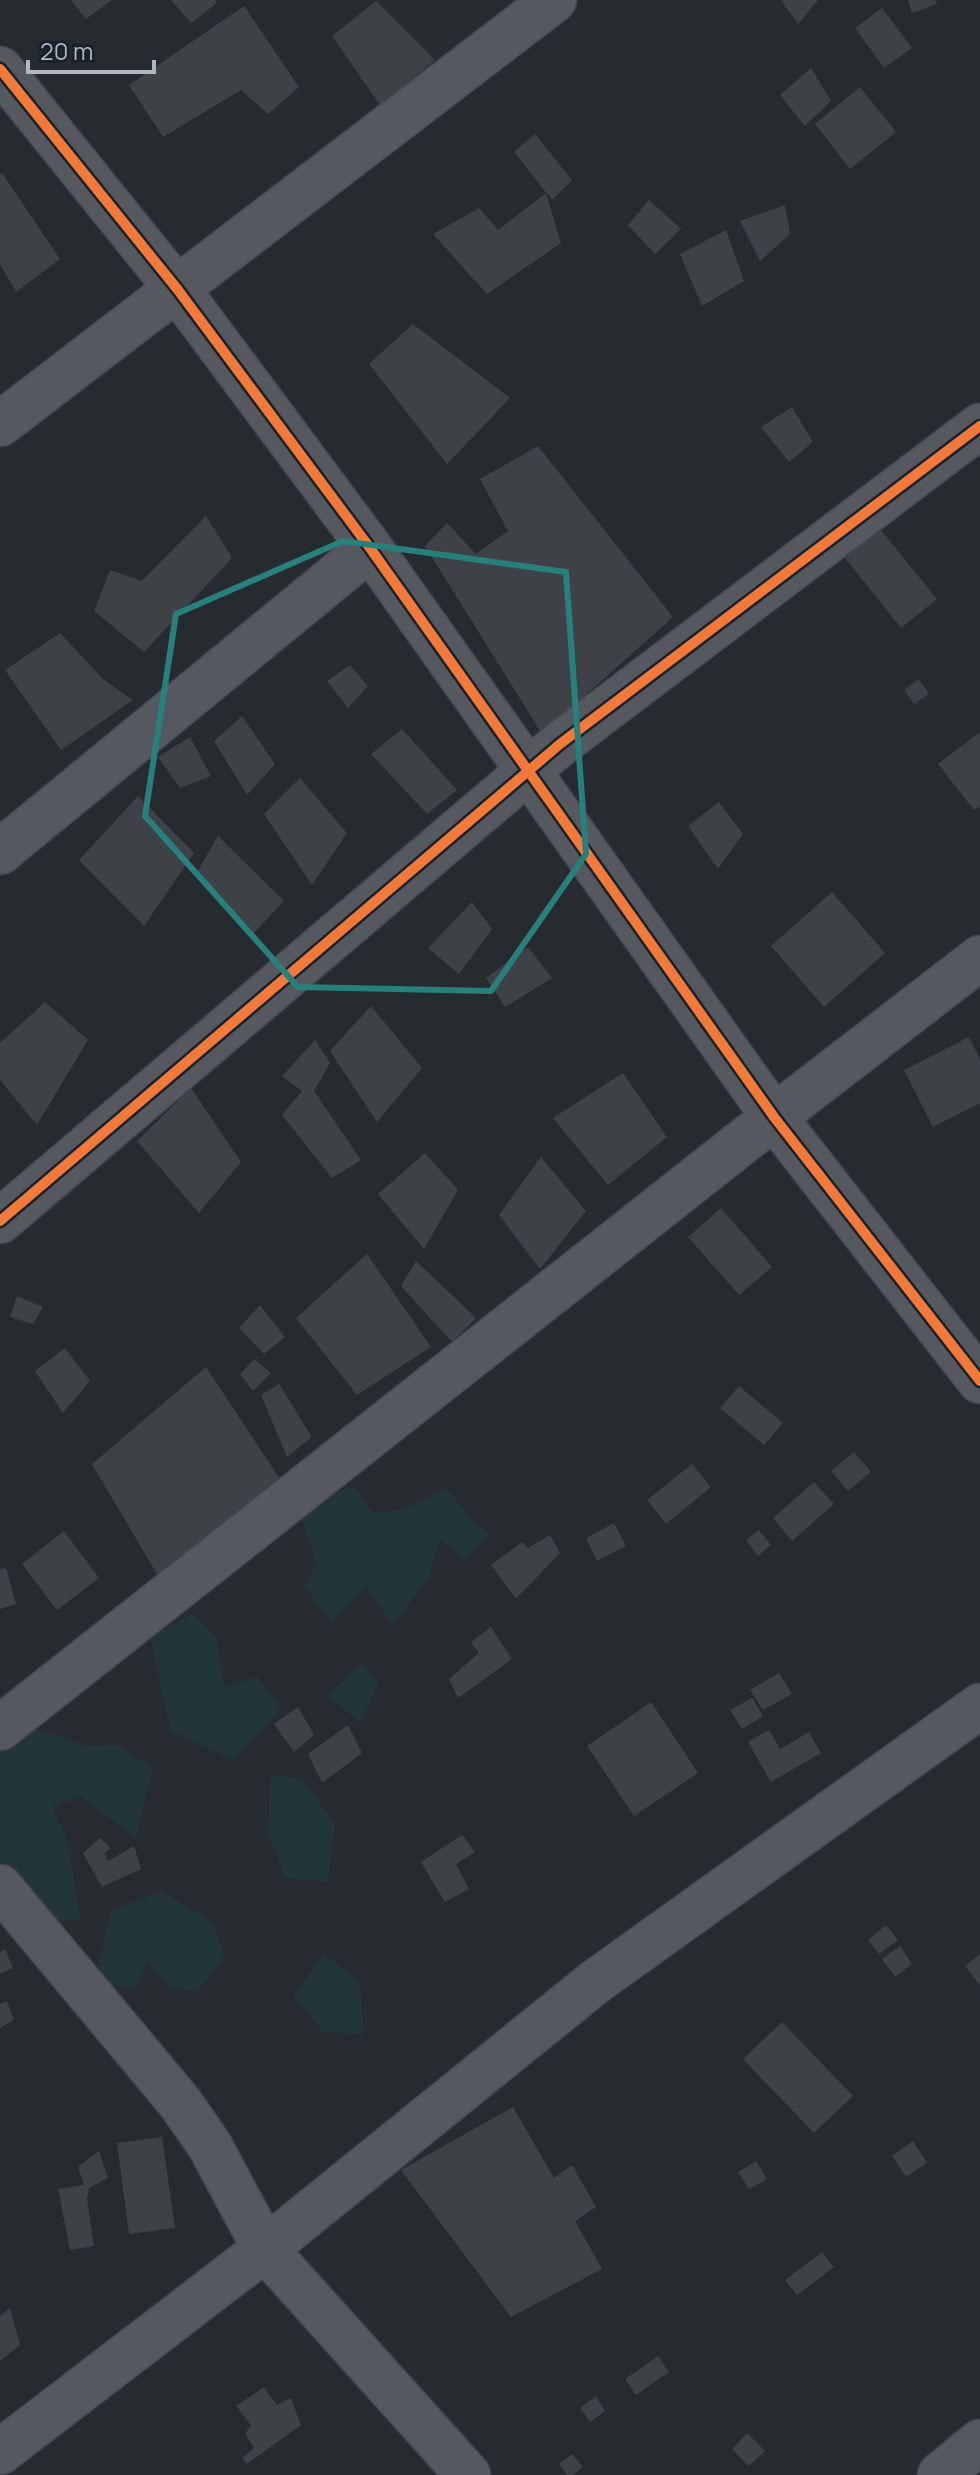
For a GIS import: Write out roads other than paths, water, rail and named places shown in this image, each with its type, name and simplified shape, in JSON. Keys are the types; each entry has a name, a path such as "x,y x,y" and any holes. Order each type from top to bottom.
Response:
{"street":[{"path":"0,424 554,0"},
{"path":"0,69 178,290 370,548 774,1117 980,1381"},
{"path":"0,1221 560,744 980,426"},
{"path":"0,852 370,548"},
{"path":"0,1728 980,958"},
{"path":"0,2452 265,2249 595,1982 980,1706"},
{"path":"0,1887 181,2104 210,2146 265,2249 468,2475"},
{"path":"940,2475 980,2442"}]}
